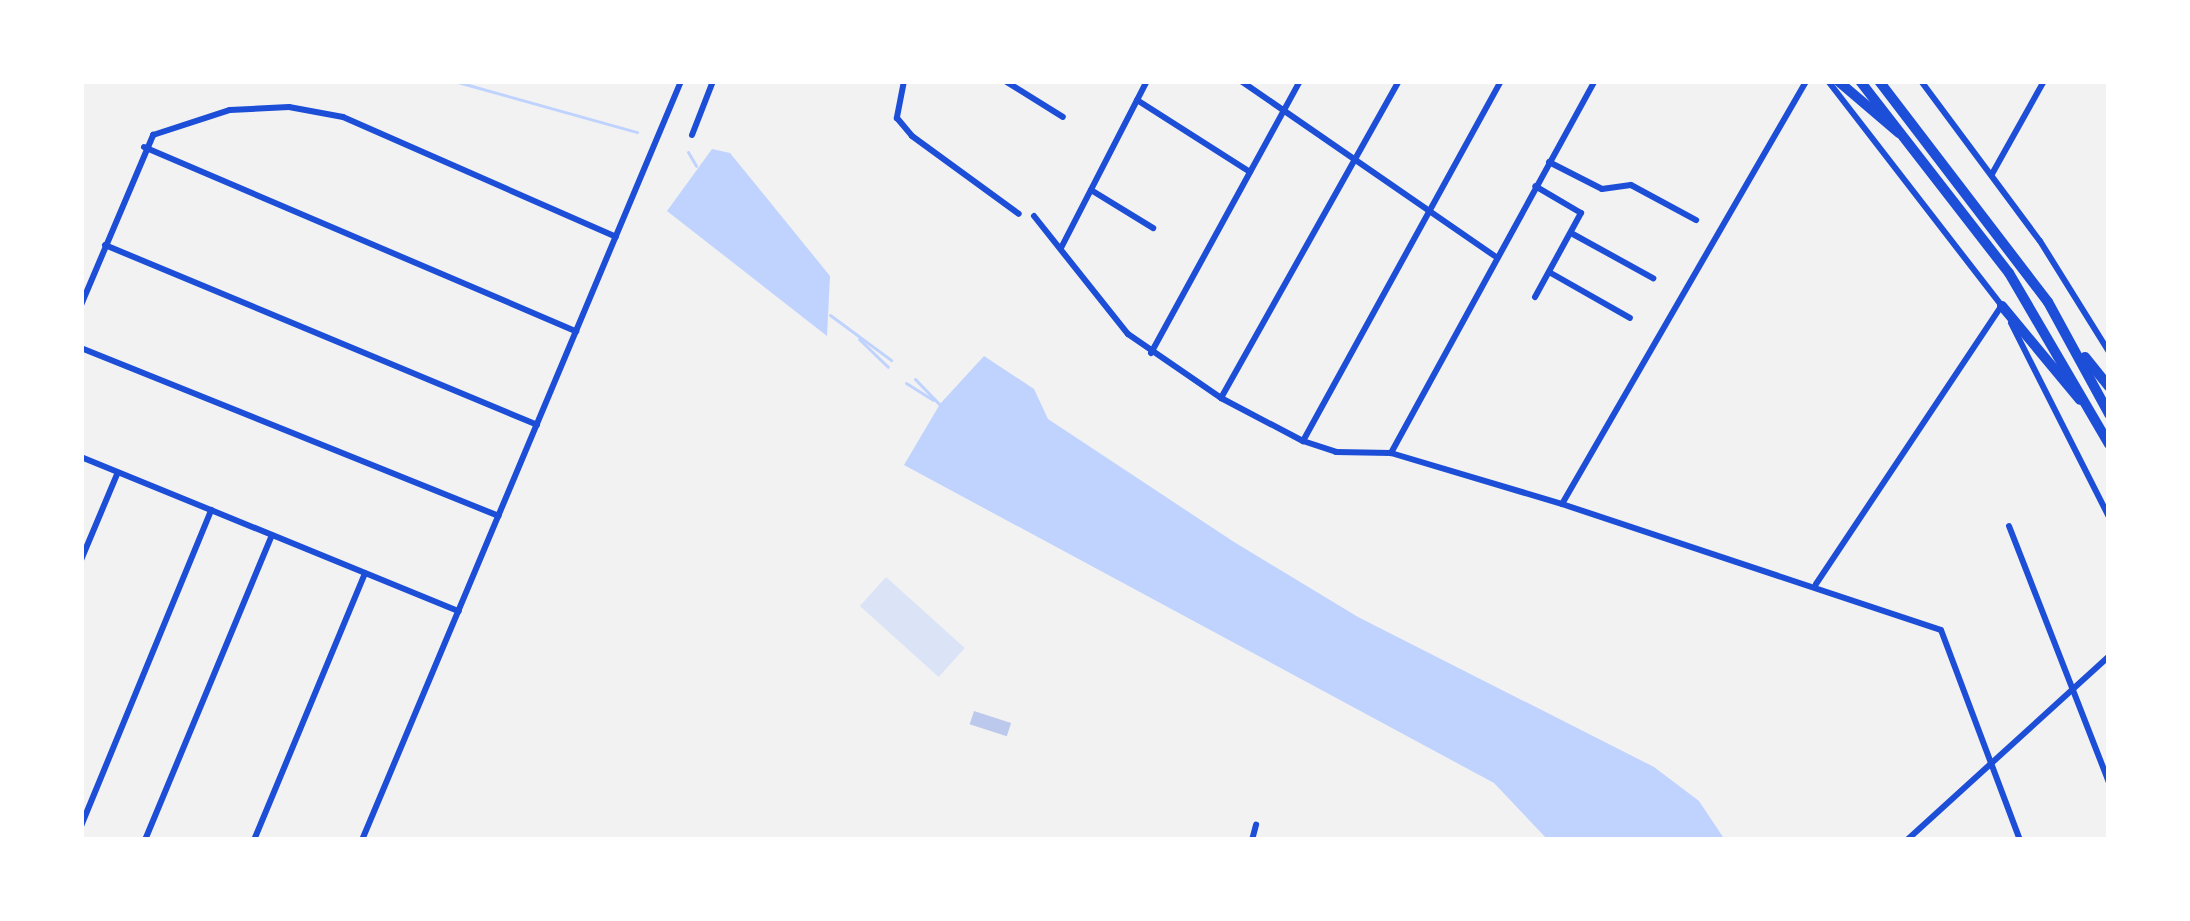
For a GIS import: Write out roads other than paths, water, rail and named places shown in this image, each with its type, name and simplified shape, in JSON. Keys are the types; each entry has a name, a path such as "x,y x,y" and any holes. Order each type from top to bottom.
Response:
{"highway":[{"path":"1838,81 1921,152"},
{"path":"1860,81 1921,152 2009,273 2103,417"},
{"path":"1879,81 1970,192 2068,337 2109,388"},
{"path":"2002,306 2103,417"},
{"path":"2068,337 2103,417 2109,444"}],"street":[{"path":"362,840 681,81"},
{"path":"692,135 713,81"},
{"path":"904,81 897,118 912,136 1019,214"},
{"path":"1061,248 1147,81"},
{"path":"1241,81 1495,256"},
{"path":"1151,353 1300,81"},
{"path":"1221,398 1399,81"},
{"path":"1303,441 1501,81"},
{"path":"1390,453 1595,81"},
{"path":"1562,504 1806,81"},
{"path":"1828,81 2002,306 2109,517"},
{"path":"1921,81 1992,174 2109,352"},
{"path":"1992,174 2044,81"},
{"path":"1009,82 1063,117"},
{"path":"1137,100 1250,172"},
{"path":"81,305 144,147 153,135 230,110 289,107 344,117 616,236"},
{"path":"144,147 576,331"},
{"path":"1549,161 1602,189 1631,185 1696,220"},
{"path":"1534,297 1581,213 1535,186"},
{"path":"1091,190 1153,228"},
{"path":"1034,216 1151,353 1221,398 1303,441 1336,452 1390,453 1816,584 1941,630 2020,840"},
{"path":"1571,233 1653,278"},
{"path":"105,245 537,425"},
{"path":"1549,272 1630,318"},
{"path":"1816,584 2002,306"},
{"path":"81,348 498,516"},
{"path":"81,457 459,611"},
{"path":"81,560 118,472"},
{"path":"81,826 211,510"},
{"path":"2009,526 2109,783"},
{"path":"146,840 272,535"},
{"path":"254,840 365,573"},
{"path":"1907,840 2109,656"},
{"path":"1252,840 1256,825"}],"water":[{"path":"712,149 730,153 830,276 827,336 667,211"},
{"path":"984,356 1034,389 1048,419 1234,542 1358,617 1654,767 1699,801 1725,840 1548,840 1494,783 904,465 940,404"}],"waterway":[{"path":"454,81 637,132"},
{"path":"688,152 696,166"},
{"path":"830,315 891,360"},
{"path":"859,339 888,367"},
{"path":"915,379 941,406"},
{"path":"906,383 933,400"}]}
